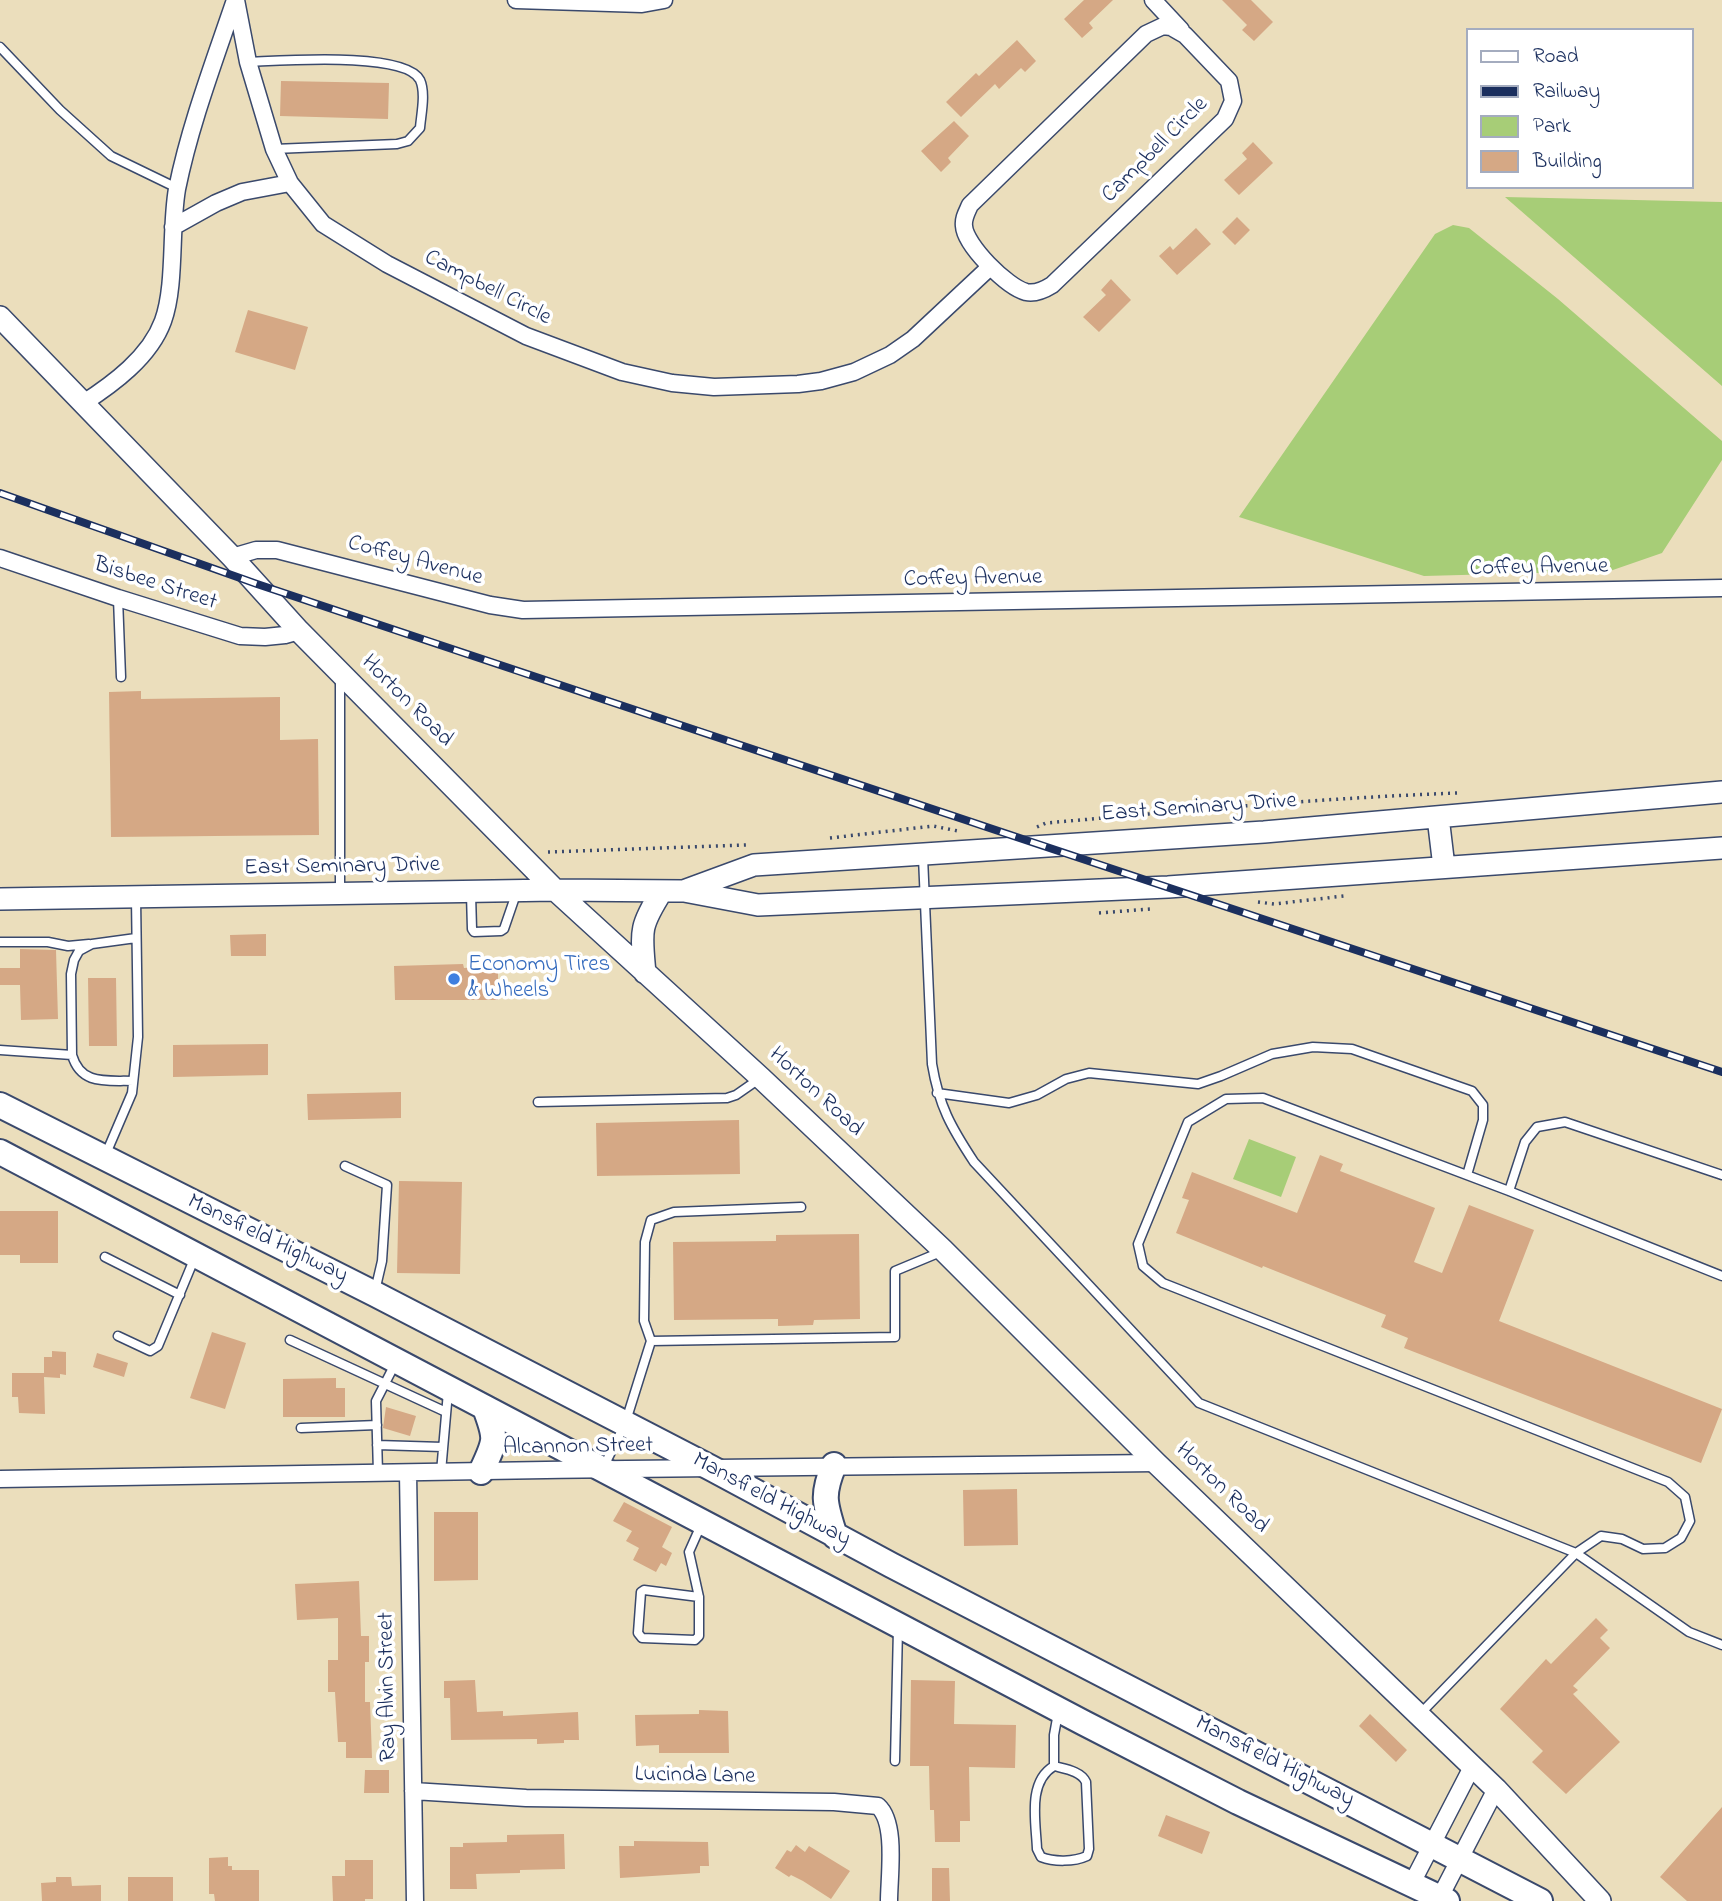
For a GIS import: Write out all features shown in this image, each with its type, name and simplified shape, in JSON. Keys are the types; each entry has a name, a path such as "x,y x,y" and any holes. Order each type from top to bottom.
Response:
{"main road":[{"name":"Horton Road","path":"0,317 232,557 299,631 555,890 761,1078 943,1251 1156,1463 1496,1790 1600,1901"},
{"name":"East Seminary Drive","path":"684,891 754,865 1264,832 1722,792"},
{"path":"1438,817 1444,867"},
{"name":"East Seminary Drive","path":"0,899 555,890 684,891 758,905 1168,887 1722,848"},
{"path":"645,973 641,933 647,915 662,891"},
{"name":"Mansfield Highway","path":"0,1105 375,1294 1540,1901"},
{"name":"Mansfield Highway","path":"0,1152 396,1361 448,1401 485,1408 1238,1802 1444,1899"},
{"path":"481,1472 492,1449 495,1433 485,1408"},
{"path":"834,1465 825,1488 826,1509 835,1536"}],"street":[{"name":"Campbell Circle","path":"236,0 248,62 274,149 290,183 323,224 345,240 398,270 526,336 622,372 672,383 714,387 798,384 854,372 890,355 913,339 990,267"},
{"path":"82,404 110,386 133,364 150,345 163,321 177,188 206,86 236,0"},
{"path":"516,0 642,4 664,0"},
{"path":"1153,0 1185,35"},
{"name":"Campbell Circle","path":"1163,26 1171,27 1185,35 1229,81 1233,101 1226,119 1052,285 1041,292 1027,292 990,267 966,235 965,216 970,205 1146,34 1163,26"},
{"path":"173,227 242,192 290,183"},
{"name":"Coffey Avenue","path":"232,557 257,550 276,550 491,605 523,610 1722,588"},
{"name":"Bisbee Street","path":"0,558 240,636 265,638 299,631"},
{"name":"Alcannon Street","path":"0,1479 602,1471 834,1465 1156,1463"},
{"name":"Ray Alvin Street","path":"408,1473 415,1901"},
{"path":"1412,1883 1472,1767"},
{"path":"1444,1899 1459,1858 1496,1790"},
{"name":"Lucinda Lane","path":"413,1791 526,1798 834,1802 878,1806 887,1816 889,1833 889,1901"}],"lane":[{"path":"0,47 60,110 111,156 177,188"},
{"path":"248,62 324,60 381,63 396,65 414,74 421,85 419,128 408,141 397,144 274,149"},
{"path":"118,598 121,677"},
{"path":"340,672 340,894"},
{"path":"923,854 932,1064 937,1093 950,1125 974,1163 1199,1404 1576,1553 1689,1632 1722,1645"},
{"path":"471,892 474,932 501,931 517,891"},
{"path":"104,1159 132,1093 138,1037 136,897"},
{"path":"0,942 48,942 68,946 136,938"},
{"path":"92,944 79,951 71,974 72,1055 76,1068 81,1074 92,1079 133,1081"},
{"path":"937,1093 1009,1103 1037,1095 1066,1079 1089,1073 1198,1084 1272,1054 1313,1047 1352,1049 1472,1091 1483,1105 1483,1121 1467,1175"},
{"path":"0,1050 72,1055"},
{"path":"538,1102 727,1098 761,1078"},
{"path":"1419,1716 1576,1553 1601,1536 1622,1539 1643,1549 1665,1548 1681,1538 1690,1521 1685,1497 1668,1482 1163,1283 1143,1266 1138,1244 1188,1122 1226,1099 1263,1098 1509,1191 1722,1276"},
{"path":"1509,1191 1525,1142 1537,1127 1565,1122 1722,1175"},
{"path":"345,1166 387,1185 383,1261 375,1294"},
{"path":"602,1471 625,1424 651,1342 644,1321 645,1242 651,1220 674,1212 801,1207"},
{"path":"651,1342 895,1337 895,1271 943,1251"},
{"path":"118,1336 150,1351 158,1346 196,1255"},
{"path":"105,1257 180,1295"},
{"path":"290,1340 385,1385 448,1401 441,1472"},
{"path":"378,1474 376,1401 396,1361"},
{"path":"301,1428 377,1425"},
{"path":"377,1445 443,1447"},
{"path":"699,1597 644,1590 641,1592 638,1633 642,1638 695,1640 699,1636 699,1597 689,1552 702,1522"},
{"path":"895,1761 898,1625"},
{"path":"1054,1766 1054,1735 1059,1710"},
{"path":"1054,1766 1077,1773 1086,1782 1090,1849 1087,1856 1079,1860 1049,1860 1041,1857 1037,1849 1035,1796 1045,1771 1054,1766"}],"path":[{"path":"1034,828 1046,822 1274,803 1317,803 1389,796 1465,793"},
{"path":"824,839 933,826 965,832"},
{"path":"548,852 755,845"}],"green space":[{"path":"1505,197 1722,202 1722,386"},
{"path":"1453,225 1469,228 1558,299 1722,441 1722,460 1662,553 1610,571 1424,576 1239,517 1435,234"},
{"path":"1249,1139 1296,1157 1281,1197 1233,1179"}],"building":[{"path":"1084,0 1113,0 1089,23 1093,28 1082,38 1064,19"},
{"path":"1222,0 1251,0 1273,22 1254,41 1242,30 1247,25"},
{"path":"1017,40 1036,61 1025,72 1021,68 999,89 995,84 961,117 946,102 976,73 979,76"},
{"path":"281,81 389,83 388,119 280,116"},
{"path":"954,121 969,136 948,158 951,162 941,172 921,151"},
{"path":"1253,142 1273,163 1239,195 1224,180 1247,159 1242,153"},
{"path":"1237,217 1250,230 1235,245 1222,232"},
{"path":"1196,228 1211,244 1177,275 1159,256 1170,246 1173,250"},
{"path":"1111,279 1131,300 1099,332 1083,317 1106,295 1101,290"},
{"path":"248,310 308,327 295,370 235,352"},
{"path":"141,691 141,699 280,697 280,740 318,739 319,835 111,837 109,692"},
{"path":"266,934 266,956 231,956 230,935"},
{"path":"20,949 56,950 58,1019 21,1020 20,985 0,985 0,968 20,968"},
{"path":"463,964 464,968 498,966 498,1000 395,1000 394,966"},
{"path":"88,978 116,978 117,1046 89,1046"},
{"path":"268,1044 268,1075 173,1077 173,1045"},
{"path":"401,1092 401,1118 308,1120 307,1094"},
{"path":"739,1120 740,1174 597,1176 596,1123"},
{"path":"1320,1155 1343,1164 1340,1171 1435,1208 1414,1262 1442,1273 1469,1205 1534,1230 1499,1321 1722,1409 1701,1463 1404,1348 1408,1338 1381,1327 1386,1315 1176,1233 1189,1200 1182,1198 1192,1172 1297,1213"},
{"path":"399,1181 462,1182 460,1274 397,1273"},
{"path":"0,1211 58,1211 58,1263 20,1263 20,1255 0,1255"},
{"path":"859,1234 860,1319 814,1320 813,1325 778,1326 778,1319 674,1320 673,1242 776,1241 776,1235"},
{"path":"212,1332 246,1343 225,1409 190,1398"},
{"path":"52,1351 66,1352 66,1375 60,1374 60,1378 44,1377 45,1414 19,1413 18,1397 12,1397 12,1373 44,1373 44,1357 52,1357"},
{"path":"97,1353 128,1363 124,1377 93,1367"},
{"path":"336,1378 336,1388 345,1388 345,1417 283,1417 283,1379"},
{"path":"386,1407 416,1416 410,1436 383,1428"},
{"path":"1017,1489 1018,1545 964,1546 963,1490"},
{"path":"624,1502 672,1527 662,1547 672,1553 666,1566 661,1563 656,1572 633,1560 639,1548 626,1541 632,1531 613,1521"},
{"path":"434,1512 478,1512 478,1580 434,1581"},
{"path":"359,1581 361,1636 369,1636 369,1662 365,1662 365,1702 370,1702 372,1758 346,1758 346,1742 338,1742 335,1692 328,1692 328,1660 338,1660 338,1618 297,1620 295,1584"},
{"path":"1596,1618 1608,1630 1600,1638 1610,1648 1573,1686 1578,1690 1573,1694 1620,1742 1566,1794 1532,1762 1543,1751 1500,1709 1546,1659 1551,1664"},
{"path":"475,1680 477,1712 503,1711 503,1716 578,1712 579,1740 537,1744 537,1739 451,1740 450,1698 444,1698 444,1681"},
{"path":"911,1680 955,1681 954,1724 1016,1725 1015,1768 969,1767 970,1821 960,1821 960,1842 935,1842 934,1810 930,1810 929,1766 910,1766"},
{"path":"699,1710 728,1711 729,1753 659,1753 659,1745 636,1746 635,1715 699,1714"},
{"path":"1370,1714 1407,1750 1396,1762 1359,1726"},
{"path":"365,1770 389,1770 389,1793 364,1793"},
{"path":"1722,1807 1722,1901 1687,1901 1660,1877"},
{"path":"1166,1815 1210,1832 1202,1854 1158,1836"},
{"path":"564,1834 565,1869 476,1874 477,1889 450,1889 450,1847 463,1847 463,1843 507,1842 507,1835"},
{"path":"634,1841 708,1842 709,1866 700,1866 700,1873 620,1878 619,1846 634,1846"},
{"path":"796,1845 805,1852 809,1846 850,1871 831,1899 803,1881 791,1875 789,1877 775,1868 787,1850 791,1852"},
{"path":"228,1857 228,1866 232,1866 232,1870 259,1870 259,1901 215,1901 214,1894 209,1894 209,1858"},
{"path":"345,1860 373,1860 373,1899 333,1901 332,1876 345,1876"},
{"path":"932,1868 949,1868 950,1901 932,1901"},
{"path":"56,1877 71,1877 72,1886 101,1885 101,1901 42,1901 41,1883 56,1882"},
{"path":"128,1877 173,1877 173,1901 128,1901"}],"railway":[{"path":"0,493 257,584 1722,1072"}],"place":[{"name":"Economy Tires & Wheels","path":"454,979"}]}
